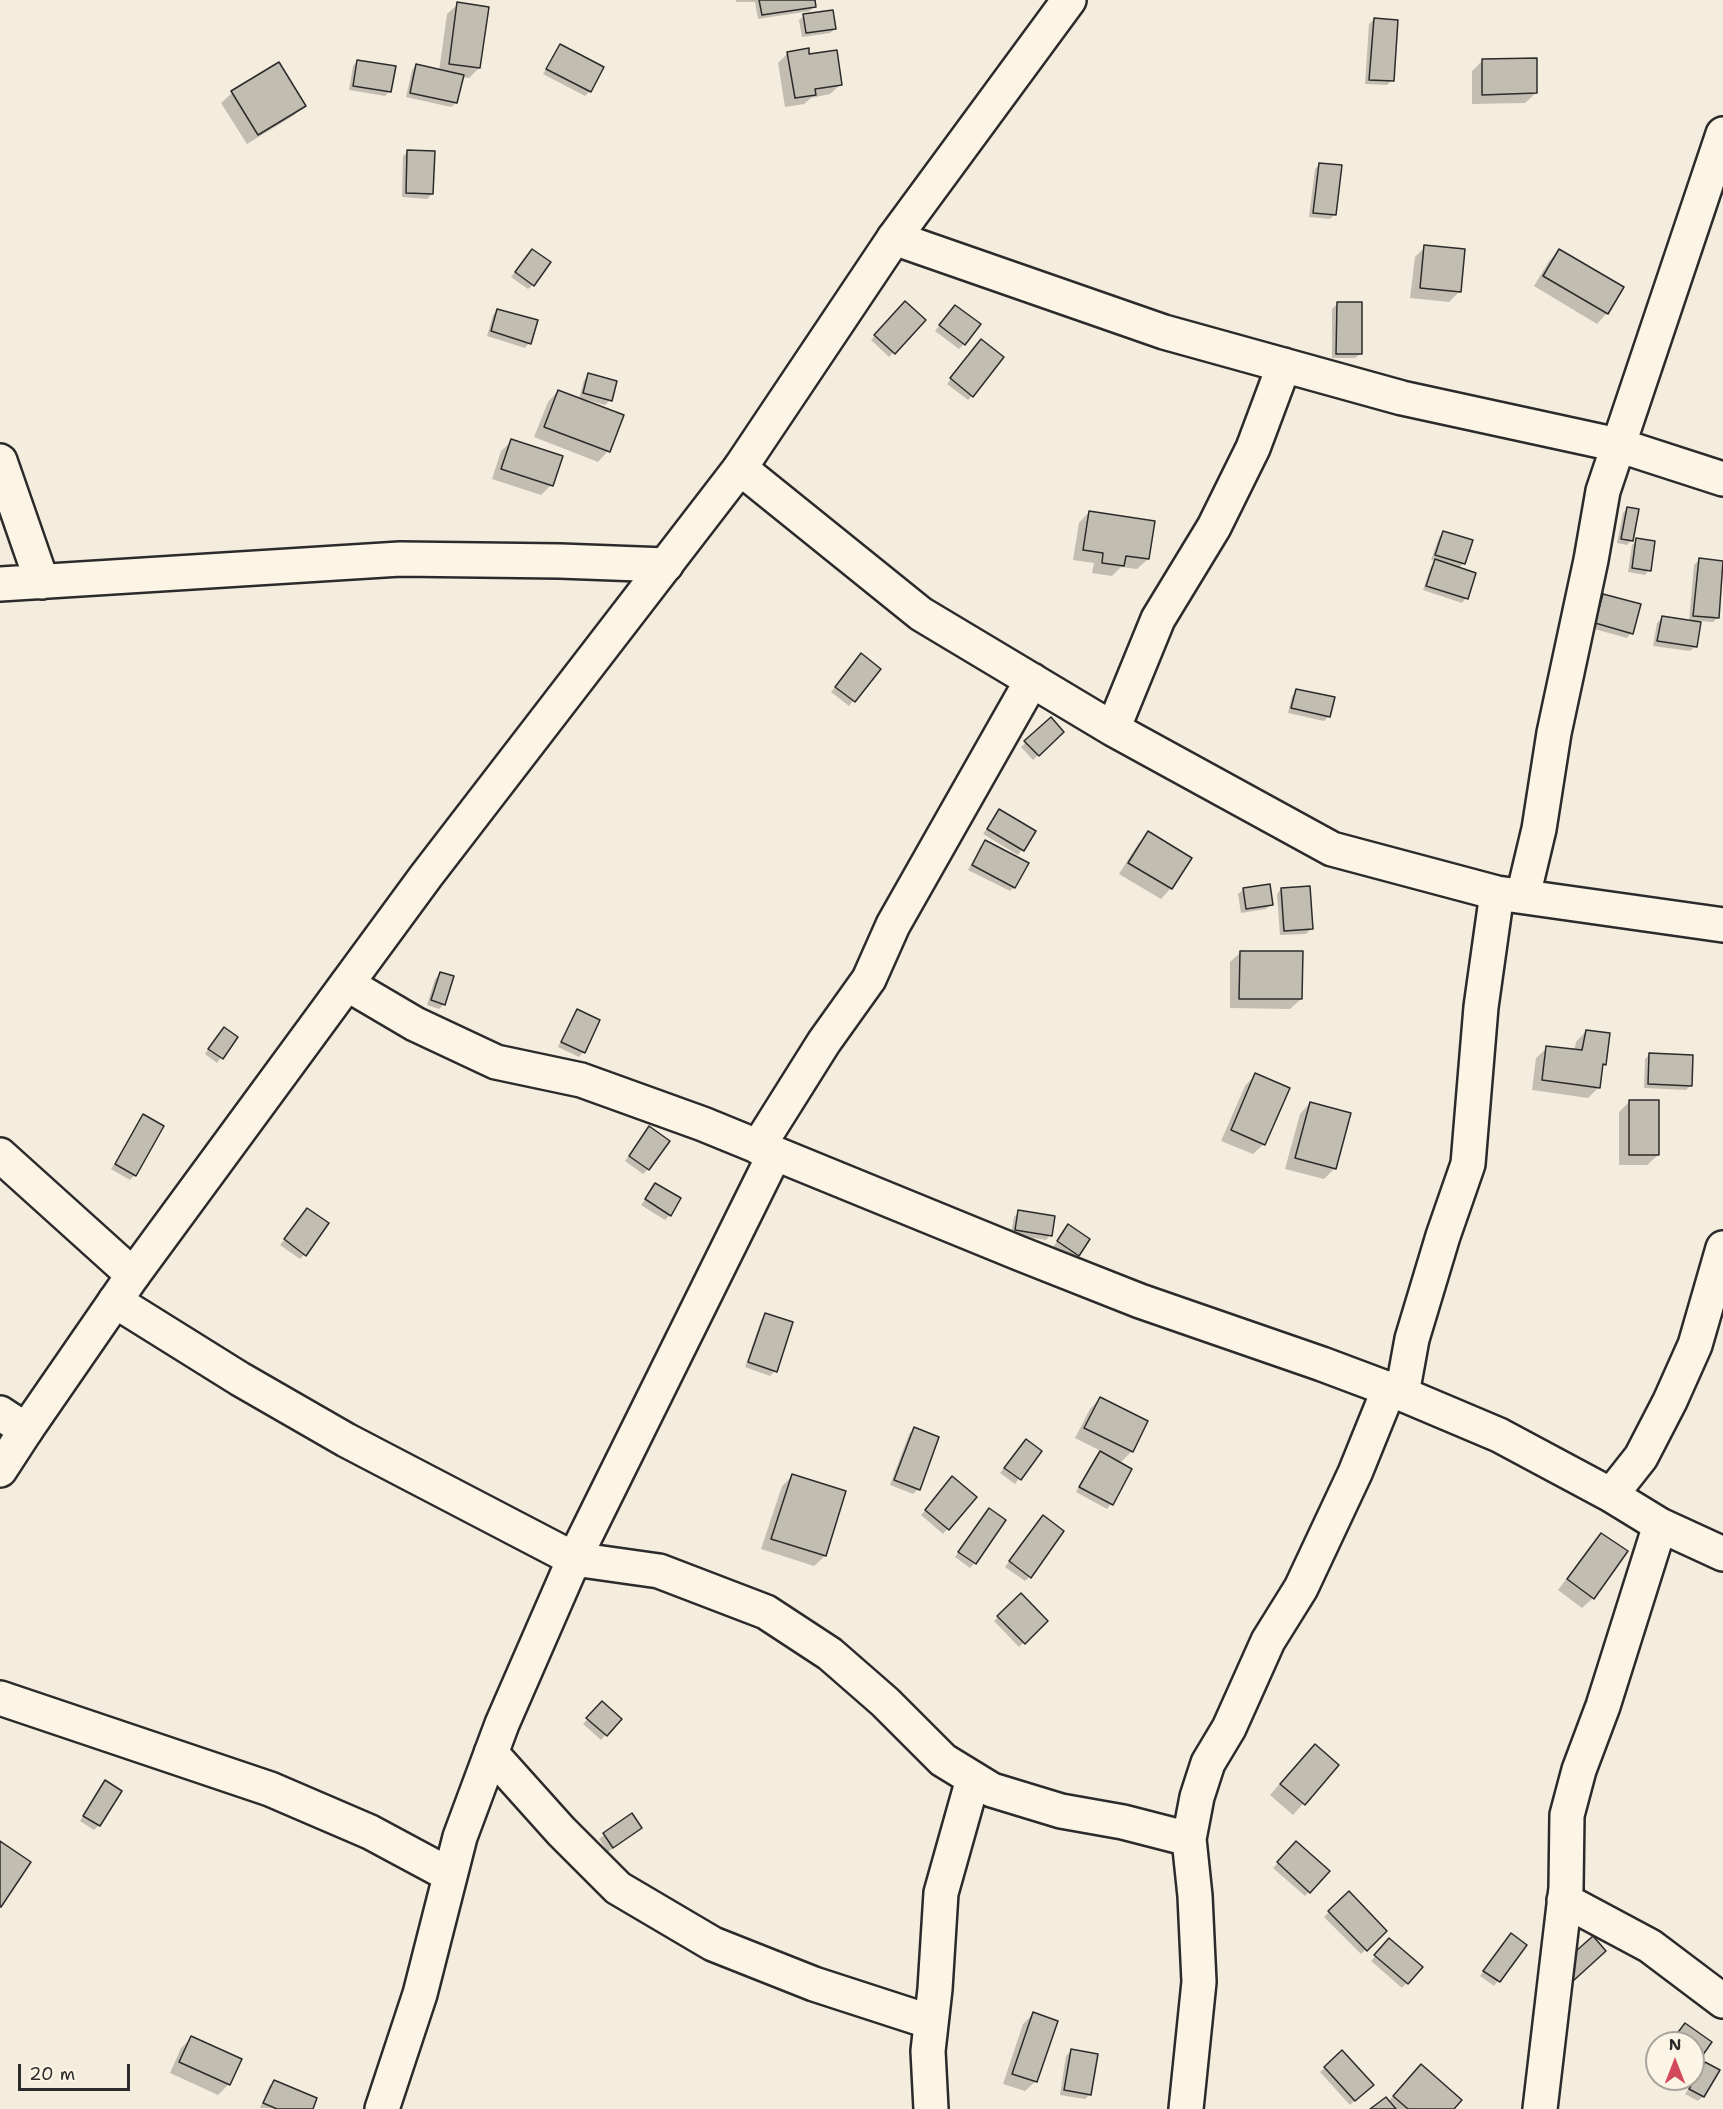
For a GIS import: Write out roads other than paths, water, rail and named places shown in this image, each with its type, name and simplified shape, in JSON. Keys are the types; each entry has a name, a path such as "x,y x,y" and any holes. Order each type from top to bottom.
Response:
{"street":[{"path":"0,1470 13,1421 124,1288 426,876 740,468 894,238 1069,0"},
{"path":"1186,2109 1199,1982 1195,1896 1189,1839 1197,1797 1208,1764 1229,1728 1268,1641 1301,1588 1396,1391 1443,1236 1468,1164 1481,1007 1510,894 1539,829 1556,723 1591,560 1603,491 1723,134"},
{"path":"894,238 1164,332 1402,398 1618,445 1723,479"},
{"path":"1113,729 1158,619 1214,527 1252,448 1284,365"},
{"path":"0,461 42,582"},
{"path":"740,468 921,614 1113,729 1332,849 1510,894 1723,925"},
{"path":"0,584 400,559 666,565"},
{"path":"382,2109 420,1994 460,1837 502,1724 574,1559 766,1151 824,1042 869,979 892,925 1032,680"},
{"path":"347,984 415,1024 496,1062 581,1080 703,1124 1140,1300 1396,1391 1499,1435 1611,1495 1660,1525 1723,1554"},
{"path":"0,1155 124,1288 240,1379 346,1440 574,1559 659,1571 766,1612 830,1654 885,1702 943,1760 992,1790 1061,1811 1123,1822 1189,1839"},
{"path":"1611,1495 1641,1457 1695,1346 1723,1248"},
{"path":"1540,2109 1564,1900 1570,1804 1579,1770 1603,1706 1660,1525"},
{"path":"0,1698 270,1789 370,1832 450,1875"},
{"path":"491,1753 561,1831 618,1888 712,1944 814,1984 931,2022"},
{"path":"931,2109 928,2051 941,1893 974,1779"},
{"path":"1564,1900 1650,1946 1723,2001"}]}
